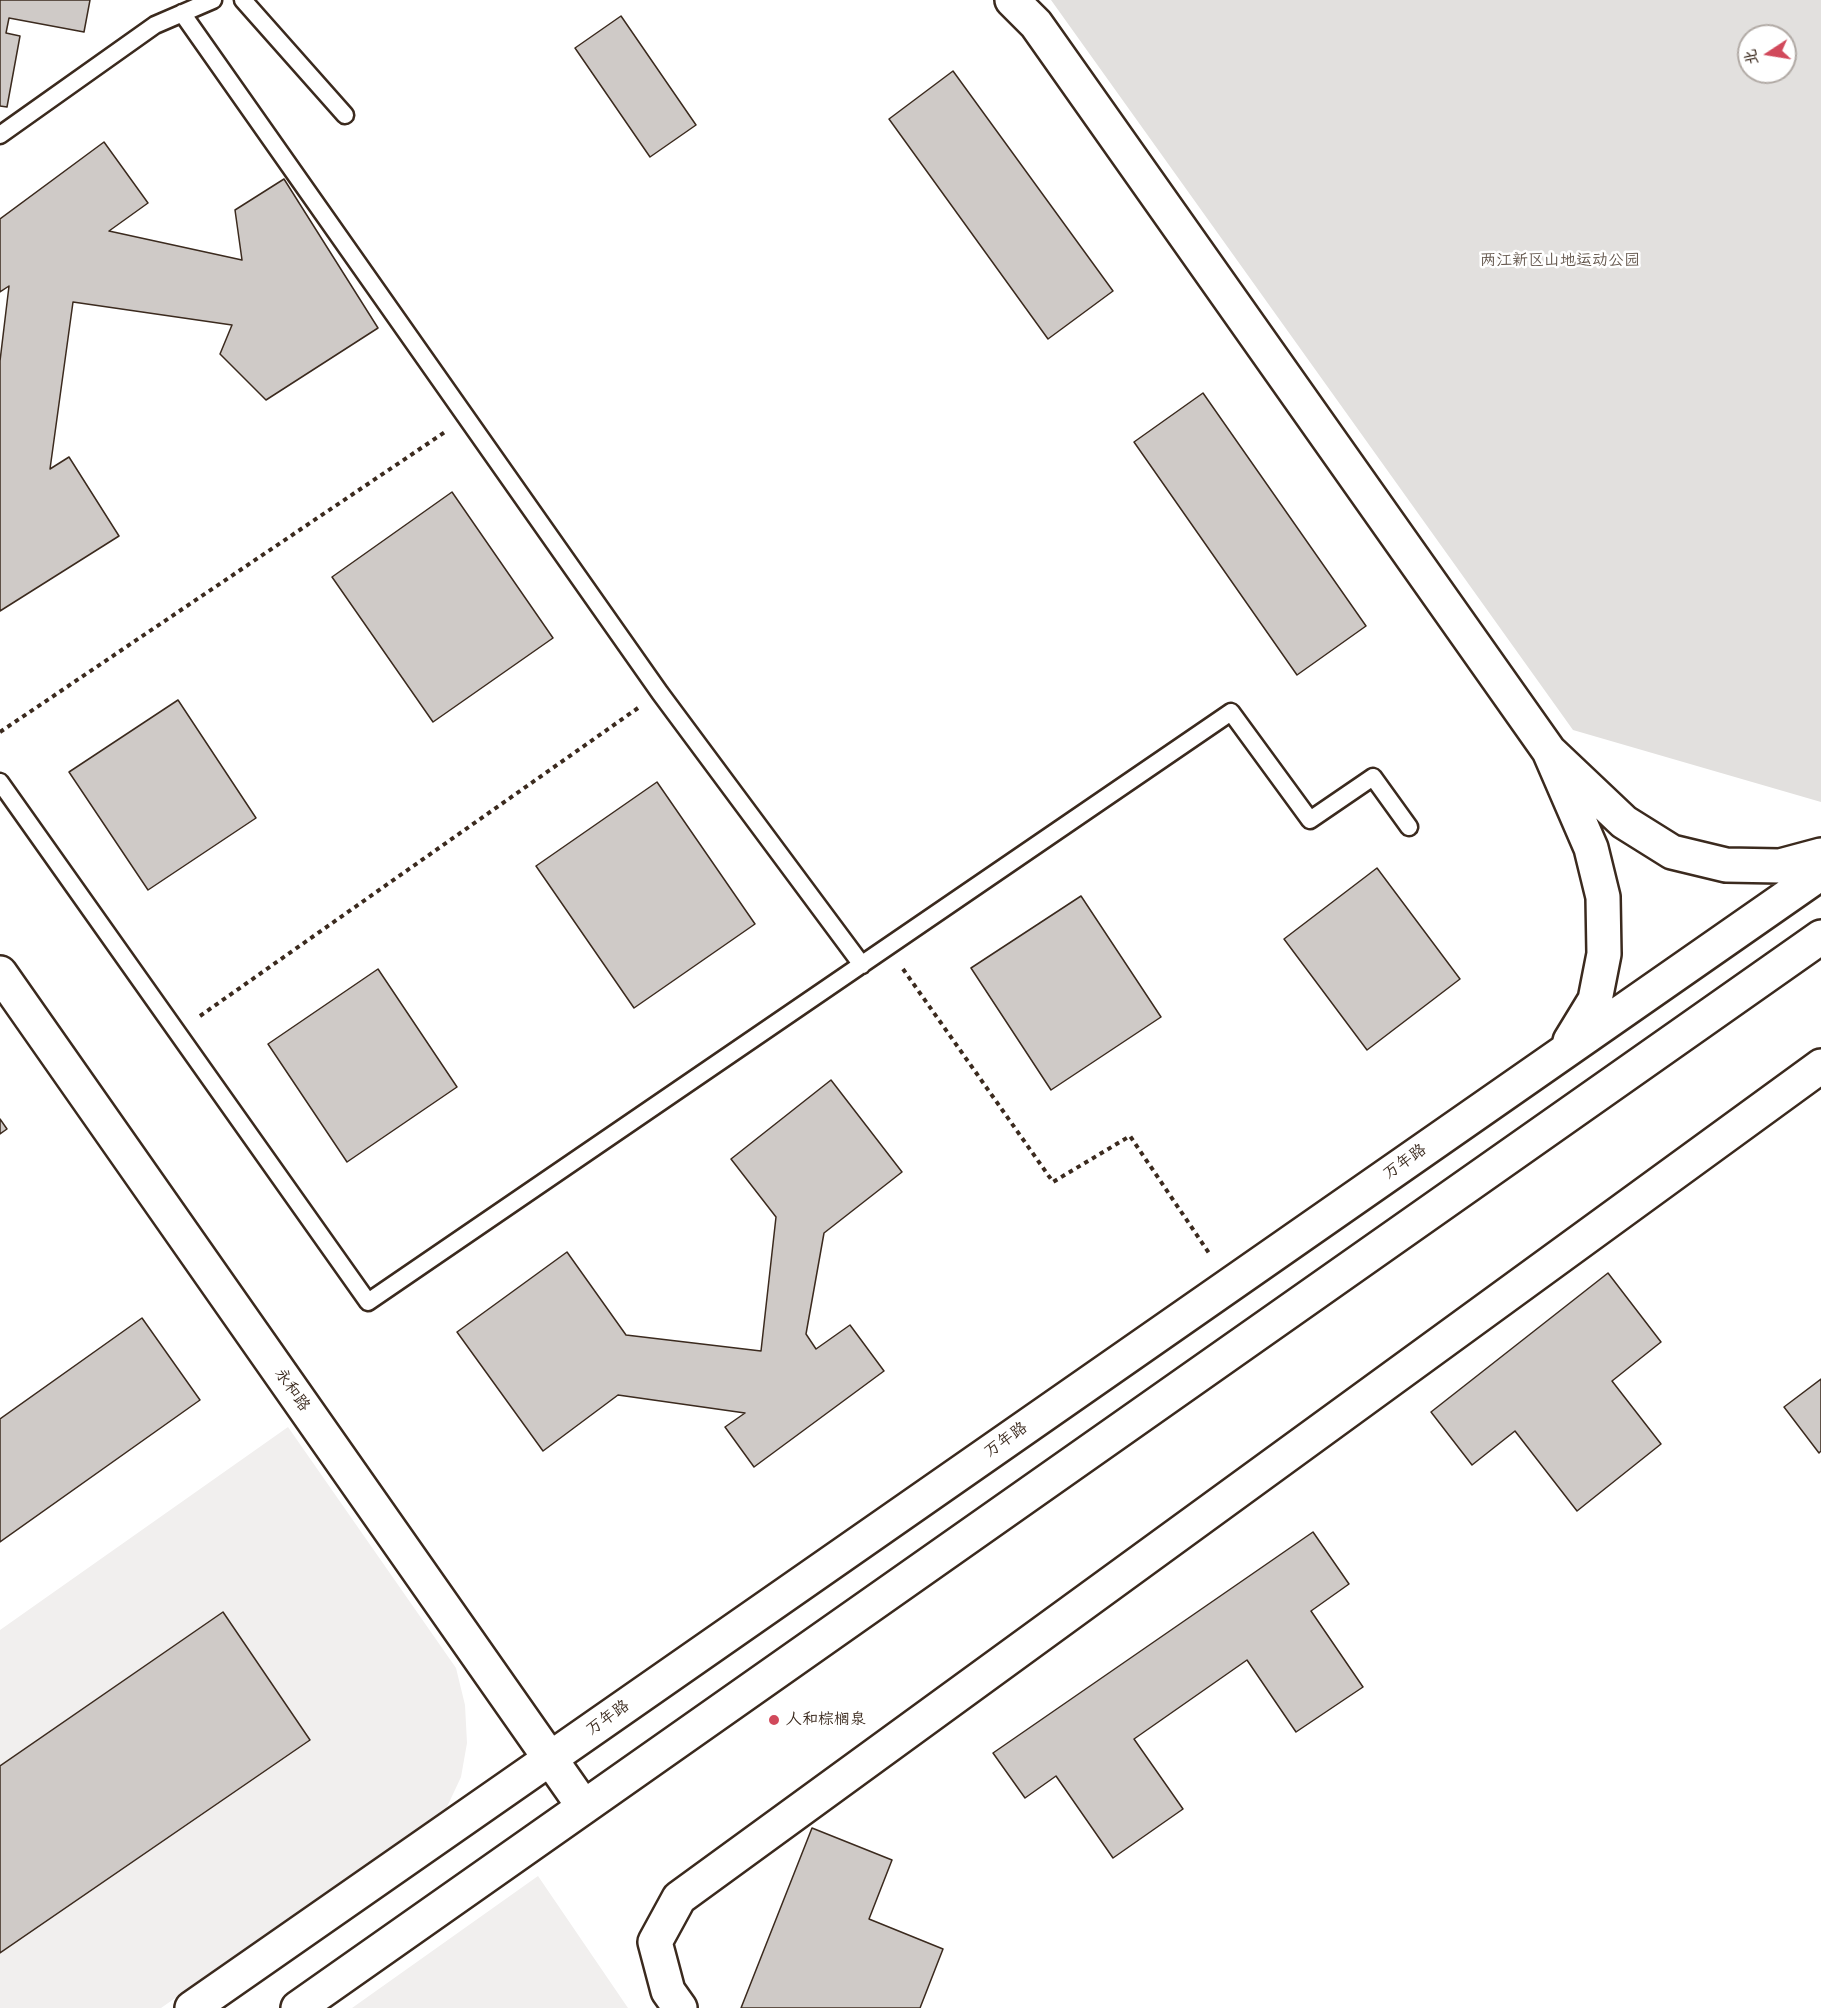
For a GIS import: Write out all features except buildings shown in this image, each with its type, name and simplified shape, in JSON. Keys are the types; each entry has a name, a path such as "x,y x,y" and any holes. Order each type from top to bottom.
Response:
{"street":[{"path":"1012,0 1036,24 1549,751 1624,822 1672,852 1726,865 1780,866 1821,855"},
{"path":"1549,751 1591,848 1603,897 1604,954 1595,1000 1564,1052"},
{"name":"万年路","path":"192,2008 1821,873"},
{"path":"298,2008 1821,937"},
{"name":"永和路","path":"0,973 584,1807"},
{"path":"680,2008 668,1991 656,1942 679,1899 1821,1066"}],"lane":[{"path":"0,135 155,25 213,0"},
{"path":"243,0 345,115"},
{"path":"182,14 660,693 862,965"},
{"path":"0,782 368,1302 1231,712 1310,820 1372,777 1409,827"}],"path":[{"path":"0,732 467,417"},
{"path":"177,1032 660,693"},
{"path":"888,947 1053,1182 1130,1136 1230,1284"}],"shaded area":[{"path":"288,1427 456,1668 465,1705 467,1743 461,1777 446,1809 161,2008 0,2008 0,1630"},
{"path":"538,1876 628,2008 352,2008"}],"green space":[{"name":"两江新区山地运动公园","path":"1051,0 1821,0 1821,802 1573,730"}],"place":[{"name":"人和棕榈泉","path":"774,1720"}]}
